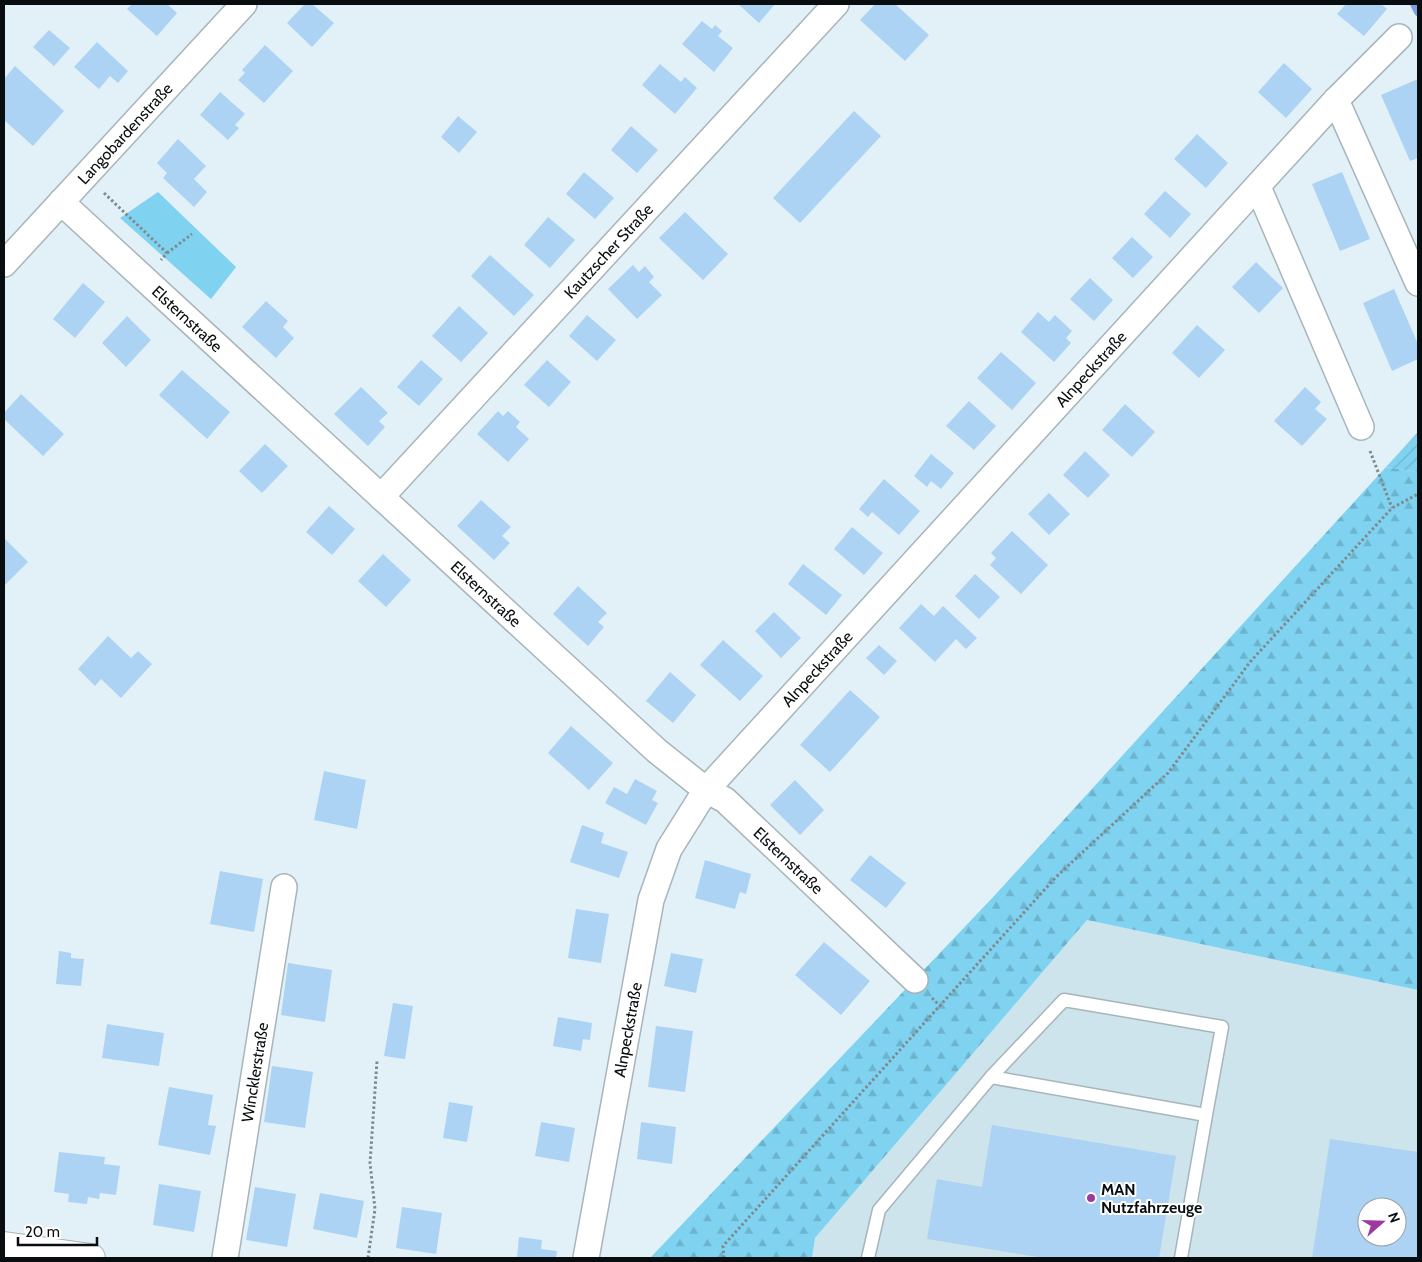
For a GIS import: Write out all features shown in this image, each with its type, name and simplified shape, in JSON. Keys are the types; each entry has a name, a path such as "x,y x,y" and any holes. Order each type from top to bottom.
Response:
{"street":[{"name":"Langobardenstraße","path":"4,264 244,4"},
{"name":"Kautzscher Straße","path":"381,497 836,4"},
{"name":"Alnpeckstraße","path":"586,1258 651,900 669,849 706,790 1336,100 1399,37"},
{"path":"1336,100 1418,283"},
{"path":"1258,186 1361,427"},
{"name":"Elsternstraße","path":"61,202 657,751 706,790 725,800 915,980"},
{"name":"Wincklerstraße","path":"225,1258 284,887"},
{"path":"4,1246 91,1258"}],"lane":[{"path":"868,1258 879,1210 990,1077 1064,1000 1222,1027 1181,1258"},
{"path":"990,1077 1206,1114"}],"path":[{"path":"86,176 167,253"},
{"path":"144,279 167,253 192,234"},
{"path":"1361,427 1392,508"},
{"path":"724,1258 723,1246 1056,877 1168,773 1250,662 1392,508 1418,494"},
{"path":"368,1258 374,1209 370,1163 378,1061"}],"shaded area":[{"path":"1087,920 1418,990 1418,1258 812,1258 815,1238"}],"green space":[{"path":"158,192 236,267 211,299 120,218"},
{"path":"1418,432 1418,472 1386,467"},
{"path":"1386,467 1418,472 1418,990 1087,920 815,1238 812,1258 650,1258 995,895"}],"building":[{"path":"132,4 167,4 177,13 157,36 127,9"},
{"path":"305,4 312,4 334,23 312,47 287,23"},
{"path":"738,4 775,4 759,23"},
{"path":"875,4 895,4 929,35 905,61 860,20"},
{"path":"1346,4 1381,4 1387,9 1364,36 1337,14"},
{"path":"702,21 712,29 715,25 722,31 718,36 733,48 714,72 682,44"},
{"path":"49,30 70,48 54,66 33,47"},
{"path":"97,42 128,71 118,83 110,76 99,89 74,67"},
{"path":"265,45 293,71 264,103 238,80 245,73 242,70"},
{"path":"1284,63 1312,89 1286,118 1258,92"},
{"path":"660,64 681,82 685,77 697,88 675,114 642,85"},
{"path":"15,66 64,111 33,146 4,120 4,79"},
{"path":"1418,79 1418,158 1410,161 1381,95"},
{"path":"220,92 245,114 235,125 239,128 228,140 200,115"},
{"path":"854,111 881,136 800,223 773,198"},
{"path":"458,116 477,132 459,153 441,137"},
{"path":"631,126 658,150 637,173 611,150"},
{"path":"1197,134 1228,163 1206,188 1174,159"},
{"path":"178,139 206,166 194,179 207,192 194,207 163,178 167,173 157,163"},
{"path":"584,172 614,198 595,219 566,194"},
{"path":"1342,172 1370,239 1340,251 1312,184"},
{"path":"1165,191 1191,214 1170,238 1144,214"},
{"path":"685,212 728,254 703,280 659,238"},
{"path":"548,217 575,240 550,268 524,245"},
{"path":"1132,237 1153,257 1133,278 1112,258"},
{"path":"490,255 534,295 514,316 471,276"},
{"path":"1256,262 1283,288 1259,313 1232,287"},
{"path":"633,265 639,272 645,266 654,277 649,282 662,295 637,319 608,289"},
{"path":"1090,278 1113,300 1094,321 1070,299"},
{"path":"83,283 105,302 75,338 53,319"},
{"path":"1394,289 1418,344 1418,359 1392,371 1363,303"},
{"path":"266,301 288,321 283,327 294,338 276,358 242,327"},
{"path":"459,306 488,333 461,362 432,336"},
{"path":"1038,312 1049,322 1055,315 1072,331 1066,338 1071,343 1054,362 1021,332"},
{"path":"587,315 616,340 597,361 569,336"},
{"path":"127,316 151,340 126,367 102,343"},
{"path":"1197,325 1225,350 1199,378 1172,353"},
{"path":"1001,352 1036,383 1012,410 977,378"},
{"path":"421,360 443,379 419,406 397,387"},
{"path":"547,360 571,382 549,407 524,385"},
{"path":"182,370 230,412 207,439 159,395"},
{"path":"361,387 388,413 379,421 385,427 368,446 334,414"},
{"path":"1305,387 1321,402 1315,409 1327,419 1302,446 1274,421"},
{"path":"21,394 64,434 43,456 4,419 4,413"},
{"path":"969,401 996,426 974,450 946,426"},
{"path":"1125,404 1155,432 1132,457 1102,430"},
{"path":"498,411 503,416 508,411 520,422 516,427 529,439 508,462 477,434"},
{"path":"265,444 288,466 262,493 239,471"},
{"path":"1085,451 1110,475 1088,498 1063,475"},
{"path":"931,454 954,473 941,489 931,481 927,487 914,476"},
{"path":"884,479 920,511 899,535 872,512 868,517 859,509"},
{"path":"1049,493 1070,514 1049,535 1028,514"},
{"path":"481,500 511,527 502,536 510,543 494,560 457,526"},
{"path":"329,506 355,529 332,555 306,532"},
{"path":"852,527 883,553 864,575 834,549"},
{"path":"1012,531 1048,565 1021,594 990,565 996,558 991,553"},
{"path":"4,538 28,562 4,586"},
{"path":"383,554 411,580 386,607 358,581"},
{"path":"803,564 842,595 826,615 788,584"},
{"path":"975,574 1000,597 979,619 955,596"},
{"path":"578,586 607,613 598,622 604,627 588,646 553,614"},
{"path":"921,604 934,616 943,606 977,638 966,649 956,639 935,662 899,628"},
{"path":"774,612 801,638 781,658 755,631"},
{"path":"108,636 131,658 138,651 152,664 121,698 101,679 95,686 78,669"},
{"path":"723,640 763,676 740,701 700,665"},
{"path":"879,645 897,661 884,675 866,658"},
{"path":"670,672 696,695 673,723 646,701"},
{"path":"850,690 880,717 830,772 800,745"},
{"path":"571,726 613,763 589,790 548,753"},
{"path":"324,771 366,780 357,829 314,820"},
{"path":"635,779 657,791 652,800 658,803 646,825 605,803 614,787 627,794"},
{"path":"795,780 824,810 800,835 770,805"},
{"path":"582,825 604,833 601,843 628,852 619,878 570,862"},
{"path":"870,855 906,883 886,908 850,880"},
{"path":"705,860 751,874 746,894 740,892 735,909 695,898"},
{"path":"220,871 263,879 254,932 210,924"},
{"path":"576,909 609,914 601,963 568,958"},
{"path":"824,942 870,981 841,1015 795,975"},
{"path":"59,951 71,953 71,958 84,959 81,986 56,984"},
{"path":"671,953 703,959 696,993 664,986"},
{"path":"288,963 332,970 325,1022 281,1015"},
{"path":"393,1003 413,1006 405,1059 384,1056"},
{"path":"558,1017 592,1023 590,1040 583,1039 581,1051 553,1046"},
{"path":"107,1024 164,1033 159,1066 102,1058"},
{"path":"656,1026 693,1031 685,1092 648,1087"},
{"path":"272,1066 313,1072 305,1128 264,1122"},
{"path":"169,1087 213,1095 208,1125 216,1126 210,1155 158,1145"},
{"path":"449,1102 473,1106 467,1142 443,1138"},
{"path":"541,1122 575,1128 569,1162 535,1156"},
{"path":"641,1122 676,1127 672,1164 637,1159"},
{"path":"992,1125 1176,1156 1159,1258 1044,1258 927,1239 937,1179 982,1187"},
{"path":"1330,1139 1418,1152 1418,1258 1312,1258"},
{"path":"59,1152 105,1157 104,1164 120,1166 116,1195 100,1193 99,1199 88,1197 87,1204 68,1202 69,1194 54,1192"},
{"path":"159,1184 201,1191 194,1232 153,1225"},
{"path":"255,1187 296,1194 287,1247 246,1240"},
{"path":"320,1193 364,1201 357,1238 313,1229"},
{"path":"402,1207 442,1213 436,1254 396,1248"},
{"path":"519,1237 542,1240 541,1249 557,1251 556,1258 517,1258"}],"waterway":[{"path":"1414,4 1418,12"}],"place":[{"name":"MAN Nutzfahrzeuge","path":"1091,1198"}]}
